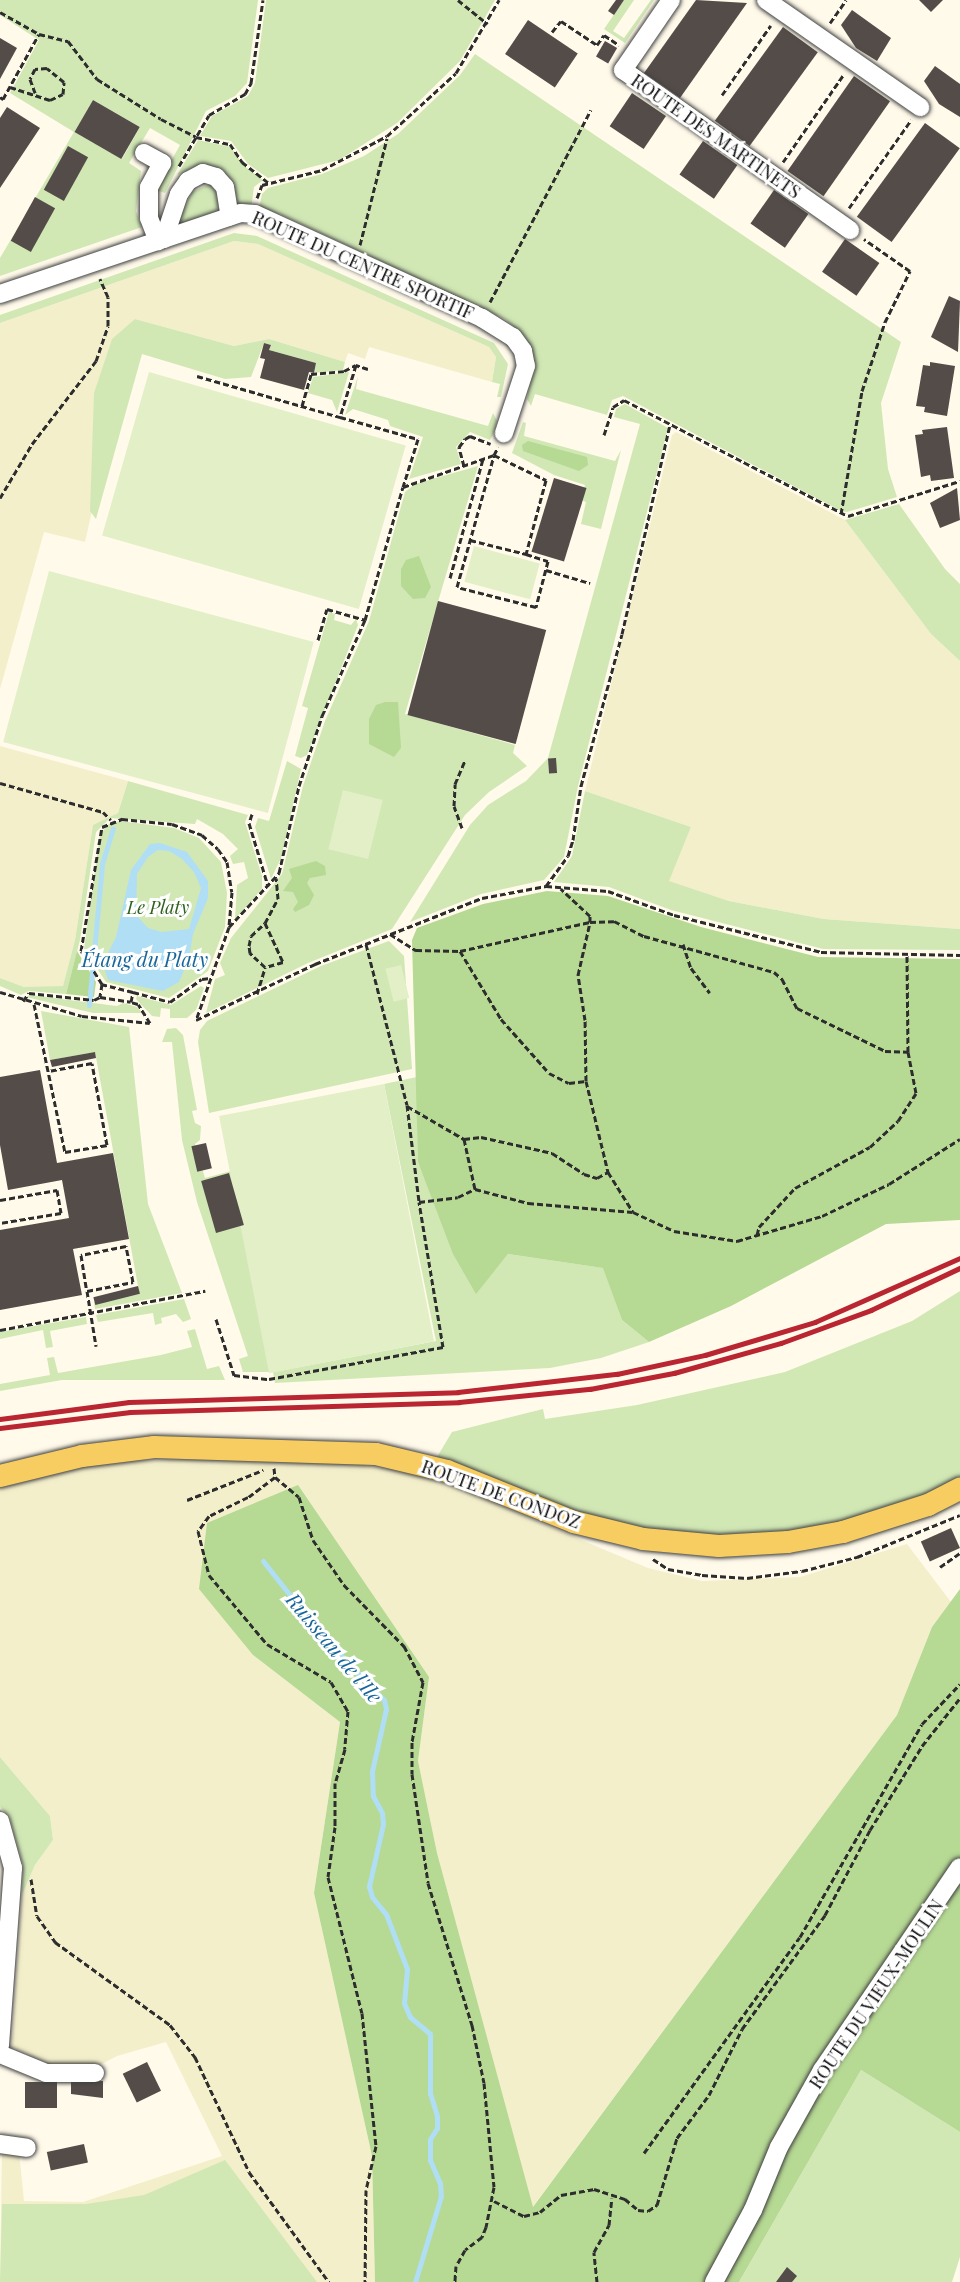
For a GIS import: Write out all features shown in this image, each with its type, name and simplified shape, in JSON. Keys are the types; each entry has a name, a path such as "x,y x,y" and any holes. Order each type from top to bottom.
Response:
{"main road":[{"name":"ROUTE DE CONDOZ","path":"0,1476 82,1456 154,1447 270,1448 376,1454 414,1461 574,1522 643,1539 719,1546 788,1542 843,1532 928,1505 960,1489"}],"street":[{"name":"ROUTE DES MARTINETS","path":"671,0 622,70 844,226"},
{"path":"766,0 920,108"},
{"path":"144,153 162,163 149,187 149,218 161,240"},
{"path":"161,240 179,194 188,181 203,173 216,177 225,188 230,217"},
{"name":"ROUTE DU CENTRE SPORTIF","path":"0,294 230,217 255,214 482,318 513,337 523,351 526,366 501,440"},
{"path":"0,1821 13,1868 0,2046"},
{"name":"ROUTE DU VIEUX-MOULIN","path":"714,2282 753,2210 779,2147 822,2070 960,1867"},
{"path":"0,2054 46,2073 95,2073"},
{"path":"0,2144 27,2148"}],"path":[{"path":"176,172 208,115 245,94 251,83 263,0"},
{"path":"458,0 488,24"},
{"path":"255,214 259,189 269,182 322,170 387,136 456,73 488,24 499,0"},
{"path":"819,38 846,0"},
{"path":"722,94 781,11"},
{"path":"0,12 39,34 68,41 98,78 196,137 230,144 242,162 269,182"},
{"path":"552,32 561,21 597,45 604,35 633,54"},
{"path":"0,97 3,99 39,34"},
{"path":"773,176 853,62"},
{"path":"10,87 58,99 65,88 64,82 47,68 35,69 30,79 35,93"},
{"path":"841,515 861,391 885,322 910,271 844,226 920,108"},
{"path":"482,318 591,111"},
{"path":"351,259 361,243 387,136"},
{"path":"0,498 32,444 96,361 108,326 108,297 94,263"},
{"path":"340,417 356,365"},
{"path":"302,406 311,374 344,371 356,365 368,369"},
{"path":"197,376 418,439 365,620 322,716 299,786 276,878 278,899 265,923 256,928 249,946 250,953 265,967"},
{"path":"604,435 613,407 624,400 841,515 848,516 960,481"},
{"path":"546,886 568,856 573,840 581,786 622,634 670,424"},
{"path":"464,466 459,447 471,435 501,440 494,455 470,540 457,588 536,607 548,561 470,540"},
{"path":"403,487 494,455 546,480 526,554"},
{"path":"450,578 483,459"},
{"path":"546,570 590,583"},
{"path":"318,640 327,609 365,620"},
{"path":"462,828 453,806 455,784 465,761"},
{"path":"0,783 103,813 111,820 172,824 202,835 218,849 227,862 232,892 229,927 196,1020 366,944 482,898 546,886 608,891 674,915 821,952 960,955"},
{"path":"252,814 249,823 268,886"},
{"path":"100,997 102,984 81,951 99,834 111,820"},
{"path":"229,927 276,878"},
{"path":"559,887 590,916 578,975 585,1020 586,1081 608,1172 633,1212"},
{"path":"390,934 416,950 460,951 590,922 614,921 644,936 683,944 774,972 782,979 797,1008 885,1051 908,1052"},
{"path":"265,923 283,962 265,967"},
{"path":"216,1319 234,1375 268,1379 443,1347 419,1202 407,1106 366,944"},
{"path":"683,944 691,968 710,993"},
{"path":"460,951 501,1019 549,1073 569,1083 586,1081"},
{"path":"757,1235 759,1227 795,1188 870,1147 898,1121 916,1093 908,1052 907,955"},
{"path":"257,994 265,967"},
{"path":"102,984 170,1002 202,979 211,978"},
{"path":"0,992 23,1001 81,1016 150,1023 138,1004 131,1002 100,997 94,1000 28,993 23,1001"},
{"path":"131,1002 134,992"},
{"path":"34,1004 65,1152 107,1145 92,1063 49,1071"},
{"path":"407,1106 464,1139 481,1137 552,1153 584,1174 597,1178 608,1172"},
{"path":"464,1139 475,1189"},
{"path":"419,1202 458,1197 475,1189 528,1203 633,1212 674,1231 737,1241 822,1216 890,1184 960,1139"},
{"path":"0,1200 57,1190 61,1213 0,1223"},
{"path":"87,1291 133,1282 126,1246 81,1255 96,1346"},
{"path":"0,1330 205,1291"},
{"path":"270,1448 275,1477 294,1490 313,1540 344,1585 404,1646 423,1682 412,1742 412,1774 428,1883 472,2025 484,2083 494,2201 482,2237 465,2250 456,2266 455,2282"},
{"path":"188,1500 260,1473 265,1468 270,1448"},
{"path":"275,1477 248,1497 209,1516 198,1531 209,1575 267,1644 331,1682 348,1711 345,1749 335,1784 335,1827 328,1877 362,2013 376,2146 366,2190 365,2282"},
{"path":"940,1567 960,1553"},
{"path":"644,2153 800,1936 922,1724 960,1684"},
{"path":"494,2201 524,2216 540,2212 570,2192 594,2189 612,2198 625,2199 648,2211 657,2205 677,2138 710,2095 742,2029 825,1915 870,1830 922,1746 960,1698"},
{"path":"30,1875 37,1916 55,1942 170,2025 195,2057 249,2172 329,2282"},
{"path":"597,2282 594,2252 609,2225 612,2198"}],"shaded area":[{"path":"234,241 258,244 489,347 496,357 492,382 369,347 365,359 348,353 345,362 269,339 234,346 135,319 85,542 44,532 0,689 0,323"},
{"path":"676,432 845,520 931,634 960,661 960,929 824,919 729,901 668,881 691,827 585,791 672,435"},
{"path":"0,746 128,781 118,813 93,826 75,940 63,987 24,987 0,978"},
{"path":"251,1459 348,1463 409,1472 465,1491 648,1568 702,1581 800,1577 907,1544 951,1602 932,1627 897,1715 532,2208 437,1853 418,1761 429,1677 253,1655 340,1722 314,1893 372,2156 375,2282 0,2282 2,2150 19,2151 24,2201 83,2202 222,2156 166,2042 117,2056 96,2067 57,2067 12,2047 22,1895 35,1865 53,1840 50,1816 0,1757 0,1487 55,1470 132,1461"}],"green space":[{"path":"0,0 258,0 247,83 235,96 206,111 165,193 159,191 153,208 159,211 156,218 151,206 152,195 180,145 150,128 129,163 141,171 136,211 142,227 0,276 0,258 74,132 10,93 39,40 0,15","holes":["93,100 140,127 122,159 75,132"]},
{"path":"266,0 495,0 460,61 397,123 339,160 268,178 248,164 231,141 200,136 212,116 248,96 255,83"},
{"path":"624,0 634,0 613,31 624,38 651,0 654,0 625,43 604,29"},
{"path":"475,54 901,342 881,403 888,469 897,497 847,512 841,511 623,396 612,400 607,415 535,394 531,406 527,399 533,365 517,329 505,319 280,214 259,209 262,194 268,188 322,174 364,156 398,134 460,75"},
{"path":"198,140 231,147 244,166 263,180 254,187 251,209 239,208 232,182 199,166 177,175"},
{"path":"210,184 221,200 215,213 175,226 192,192"},
{"path":"234,233 257,236 494,343 508,364 501,397 497,397 500,384 492,382 496,357 489,347 258,244 234,241 0,323 0,315"},
{"path":"135,319 234,346 269,339 345,362 343,370 314,373 316,363 269,350 271,345 264,343 251,377 225,379 142,354 96,519 90,511 94,393 112,339"},
{"path":"149,372 406,446 359,609 102,535"},
{"path":"349,372 337,412 332,400 308,393 313,377"},
{"path":"358,376 356,389 488,426 493,413 497,421 494,433 490,440 470,432 456,447 461,464 409,479 423,437 390,426 388,420 353,409 345,415"},
{"path":"625,404 668,428 578,786 564,857 544,880 481,894 410,922 470,825 488,805 526,781 548,758 640,424 614,417 616,409"},
{"path":"523,422 526,423 524,436 615,461 621,450 601,529 581,524 586,502 581,500 585,485 554,475 512,453"},
{"path":"528,441 587,457 588,465 579,471 523,451 522,445"},
{"path":"478,466 405,714 515,745 513,753 527,766 489,792 465,815 392,929 308,963 206,1013 215,979 225,975 220,963 231,938 282,874 303,786 325,721 369,621 405,492 415,484"},
{"path":"899,504 945,569 960,584 960,661 931,634 845,520"},
{"path":"474,546 540,564 530,599 464,582"},
{"path":"419,556 431,587 425,598 413,599 401,586 401,569 406,560"},
{"path":"49,571 314,642 268,813 3,742"},
{"path":"329,612 335,614 334,620 351,625 356,619 358,625 307,755 301,758 295,756 308,708 302,706"},
{"path":"398,702 401,748 394,757 369,744 369,719 376,705"},
{"path":"287,761 301,769 281,858 271,879 255,827 258,818 269,821"},
{"path":"128,781 248,815 245,822 262,876 262,889 235,919 237,885 248,878 244,862 233,864 230,856 238,849 223,834 197,819 195,824 110,818 96,832 80,940 66,994 29,991 21,995 0,986 0,978 24,987 63,986 75,940 93,825 118,813"},
{"path":"343,790 383,800 368,859 328,849"},
{"path":"585,791 691,827 669,881 729,901 824,919 960,929 960,950 823,949 671,910 609,887 554,882 572,856"},
{"name":"Le Platy","path":"120,821 174,828 199,838 221,862 227,893 225,927 208,971 169,998 106,982 84,949 100,834 110,823"},
{"path":"316,861 325,866 326,875 310,878 307,883 314,895 309,905 295,912 293,909 298,902 293,892 283,891 292,878 289,869"},
{"path":"547,891 608,896 701,927 818,957 960,959 960,1220 886,1224 731,1306 649,1342 622,1320 603,1268 508,1254 476,1294 453,1254 418,1162 412,940 417,928 483,904"},
{"path":"389,941 404,956 412,1069 209,1113 198,1042 200,1030 207,1021 321,966"},
{"path":"77,951 96,982 94,997 66,994"},
{"path":"401,965 409,998 394,1002 385,969"},
{"path":"201,986 204,988 196,1010 187,1018 170,1018 170,1009 161,1008 160,1017 152,1016 136,999 137,996 171,1005"},
{"path":"30,995 117,1006 123,1003 137,1007 143,1013 93,1013 26,997"},
{"path":"41,1011 129,1027 148,1204 182,1293 95,1309 94,1302 139,1293 138,1286 95,1052 50,1060"},
{"path":"176,1028 183,1035 197,1110 192,1111 195,1123 201,1126 200,1140 195,1144 205,1178 231,1171 274,1372 436,1341 384,1084 417,1077 418,1162 476,1293 508,1254 604,1268 622,1320 649,1342 601,1358 550,1368 275,1383 273,1372 243,1372 239,1359 248,1356 197,1202 182,1140 172,1042 162,1042 167,1029"},
{"path":"384,1084 434,1341 269,1373 219,1116"},
{"path":"960,1291 960,1478 928,1493 840,1522 783,1533 717,1536 646,1529 587,1515 437,1457 452,1432 543,1409 545,1419 637,1405 785,1372 912,1321"},
{"path":"184,1299 191,1319 183,1322 176,1314 161,1318 162,1323 155,1325 153,1313 98,1322 96,1315"},
{"path":"86,1317 87,1324 50,1331 53,1347 46,1348 43,1330 0,1339 0,1332"},
{"path":"195,1329 207,1369 219,1366 225,1380 62,1380 0,1391 0,1384 50,1375 47,1358 54,1357 58,1373 161,1355 192,1347 187,1331"},
{"path":"298,1485 429,1677 418,1761 437,1853 533,2207 897,1715 932,1627 960,1589 960,2132 861,2070 739,2282 375,2282 372,2156 314,1893 340,1722 253,1655 199,1589 207,1523"},
{"path":"0,1757 50,1816 53,1840 35,1865 22,1895 23,1865 9,1816 0,1807"},
{"path":"861,2070 960,2132 960,2257 952,2282 739,2282"},
{"path":"225,2160 317,2282 0,2282 2,2204 86,2204 144,2195"}],"water":[{"name":"Étang du Platy","path":"160,843 187,852 208,881 208,898 193,934 189,959 179,982 163,991 108,980 103,963 116,937 131,870 150,844","holes":["158,850 169,851 182,859 194,872 201,888 189,929 162,932 148,928 136,915 137,874 148,857"]}],"building":[{"path":"616,0 624,0 614,15 608,11"},
{"path":"696,0 747,3 680,98 644,73"},
{"path":"919,0 943,0 931,12"},
{"path":"852,10 891,38 877,61 856,48 841,25"},
{"path":"528,20 578,54 555,88 505,54"},
{"path":"783,27 818,52 750,146 715,121"},
{"path":"0,38 17,48 0,79"},
{"path":"605,41 617,48 608,64 596,57"},
{"path":"935,66 960,84 960,117 939,104 924,81"},
{"path":"854,76 890,101 824,196 787,171"},
{"path":"632,93 666,116 644,149 610,126"},
{"path":"93,100 140,127 121,159 74,132"},
{"path":"7,107 40,128 0,188 0,118"},
{"path":"925,123 960,148 892,242 857,217"},
{"path":"703,141 737,165 714,199 679,175"},
{"path":"68,146 88,157 64,201 44,190"},
{"path":"774,190 808,214 785,248 750,224"},
{"path":"35,197 55,208 31,252 11,241"},
{"path":"845,239 879,263 856,296 822,272"},
{"path":"949,296 960,301 958,352 931,337"},
{"path":"264,343 271,345 269,350 316,363 314,373 309,372 304,390 260,378 265,359 260,358"},
{"path":"930,362 955,366 947,416 924,412 925,407 916,406 923,365 930,366"},
{"path":"947,427 954,478 931,481 930,475 921,477 915,435 923,434 922,430"},
{"path":"554,478 587,488 564,562 531,552"},
{"path":"957,488 960,520 940,528 930,503"},
{"path":"438,601 546,630 516,744 407,715"},
{"path":"556,758 557,773 549,774 548,759"},
{"path":"95,1052 96,1058 52,1067 50,1060"},
{"path":"40,1070 57,1163 113,1153 129,1239 73,1249 82,1295 0,1310 0,1230 69,1218 62,1180 8,1190 0,1145 0,1077"},
{"path":"206,1143 212,1168 197,1172 191,1146"},
{"path":"229,1173 244,1225 216,1233 201,1181"},
{"path":"138,1286 140,1294 95,1305 93,1297"},
{"path":"951,1528 960,1548 930,1562 921,1541"},
{"path":"147,2062 161,2091 137,2103 123,2074"},
{"path":"103,2081 103,2098 71,2094 71,2082"},
{"path":"25,2082 57,2082 57,2108 25,2108"},
{"path":"84,2144 88,2163 51,2170 47,2152"},
{"path":"787,2267 797,2276 792,2282 776,2282"}],"waterway":[{"path":"89,1005 102,864 113,829"},
{"name":"Ruisseau de l'Ile","path":"263,1561 319,1632 384,1700 386,1709 372,1771 373,1796 382,1813 383,1824 369,1886 372,1897 386,1914 407,1969 404,2003 410,2017 430,2034 430,2093 437,2116 437,2128 430,2139 430,2160 440,2183 441,2196 415,2282"}],"railway":[{"path":"0,1419 129,1402 458,1392 617,1374 705,1355 815,1322 960,1258"},
{"path":"0,1428 130,1412 459,1402 590,1389 674,1373 781,1343 871,1310 960,1268"}]}
